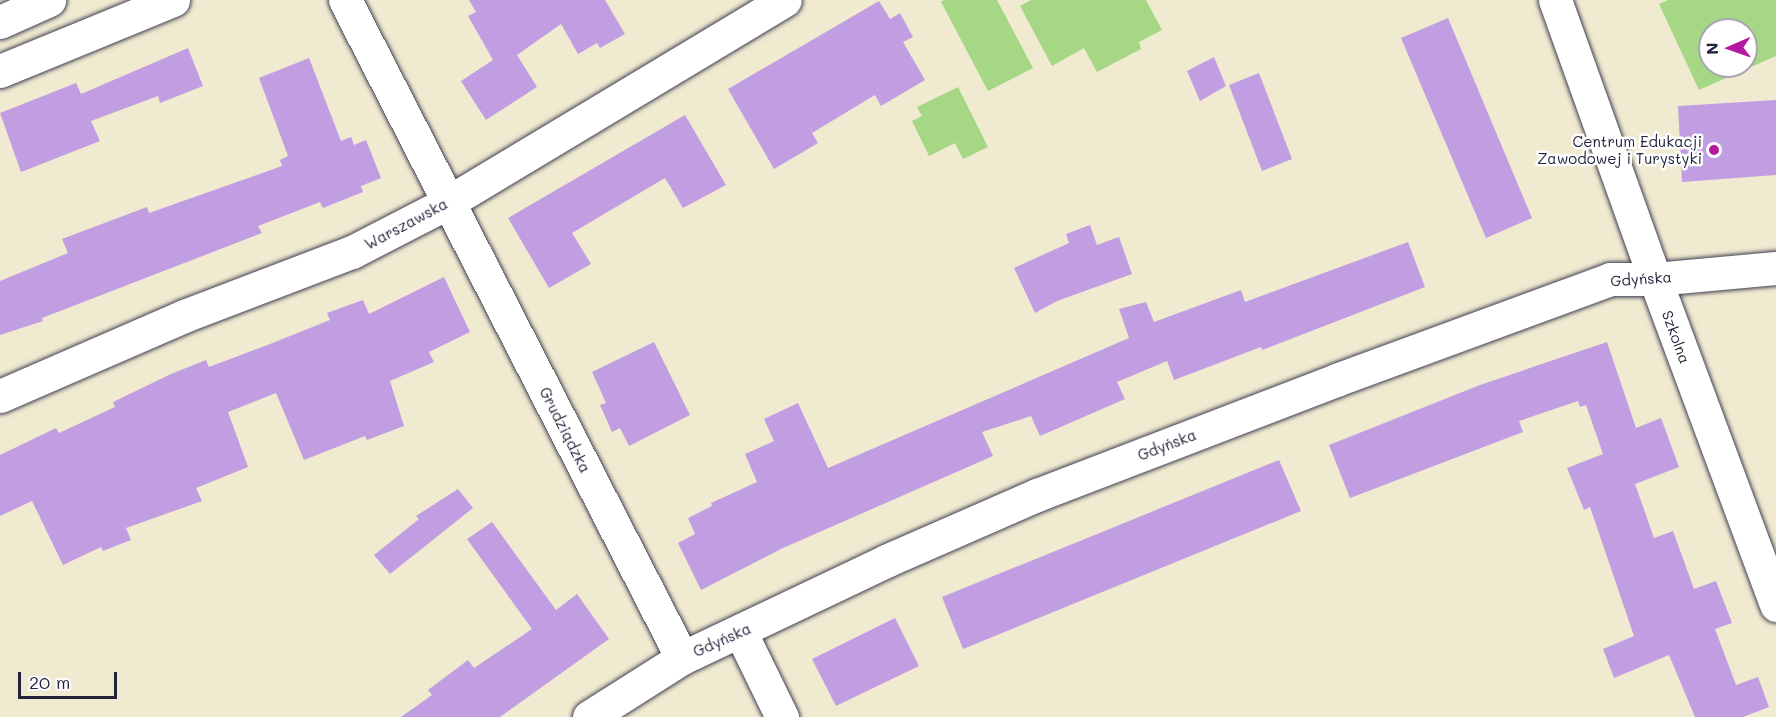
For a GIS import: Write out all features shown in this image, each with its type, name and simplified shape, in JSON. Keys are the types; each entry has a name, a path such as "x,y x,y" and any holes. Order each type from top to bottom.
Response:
{"street":[{"path":"0,21 46,0"},
{"path":"0,71 173,0"},
{"name":"Grudziądzka","path":"345,0 682,658"},
{"name":"Warszawska","path":"0,396 184,316 352,252 447,202 785,0"},
{"name":"Szkolna","path":"1555,0 1654,279 1776,605"},
{"name":"Gdyńska","path":"589,717 682,658 888,560 1037,495 1610,279 1654,279 1776,268"},
{"path":"740,631 783,717"}],"green space":[{"path":"944,0 997,0 1033,68 988,91 941,2"},
{"path":"1031,0 1146,0 1162,30 1139,42 1141,49 1097,72 1084,48 1052,66 1020,6"},
{"path":"1668,0 1776,0 1776,56 1758,64 1758,18 1698,18 1698,78 1726,78 1699,90 1659,4"},
{"path":"958,87 988,147 963,159 955,143 929,156 912,121 922,116 917,107"}],"building":[{"path":"469,0 605,0 625,34 600,48 597,43 578,54 561,24 517,55 537,87 486,120 461,81 493,60 468,16 476,12"},
{"path":"879,1 890,19 900,13 913,37 903,42 925,80 881,106 875,95 812,133 818,143 774,169 728,89"},
{"path":"1448,18 1532,218 1486,238 1401,38"},
{"path":"188,48 203,86 160,103 158,96 91,121 100,141 21,172 0,113 76,83 81,94"},
{"path":"1214,57 1226,86 1200,101 1187,71"},
{"path":"309,58 341,141 351,137 354,145 366,140 381,178 361,186 363,192 323,208 320,202 258,226 262,233 42,318 43,321 0,335 0,281 68,253 62,239 147,207 149,213 282,166 280,160 288,156 259,78"},
{"path":"1259,73 1292,159 1262,171 1229,85"},
{"path":"1776,100 1776,175 1682,182 1678,106"},
{"path":"685,115 726,185 683,208 665,178 572,233 591,264 549,288 508,218"},
{"path":"1090,225 1097,245 1119,237 1132,274 1057,301 1035,313 1014,268 1069,243 1066,234"},
{"path":"1408,242 1425,287 1262,350 1261,347 1174,380 1167,361 1117,382 1125,399 1040,436 1031,416 982,432 993,456 783,548 701,590 678,543 695,534 688,518 712,506 711,503 757,482 745,454 774,441 764,419 798,403 828,468 1129,338 1119,309 1146,302 1154,322 1241,290 1245,302"},
{"path":"444,277 470,332 429,352 434,362 390,381 404,426 367,440 365,436 304,460 276,393 228,412 248,467 196,488 202,501 126,528 131,540 103,551 101,547 63,565 32,501 0,516 0,455 56,428 59,433 115,407 113,402 171,374 206,360 209,367 270,344 330,320 327,313 363,300 369,314"},
{"path":"654,342 690,415 629,446 620,428 612,432 600,405 606,403 592,372"},
{"path":"1607,342 1636,428 1661,418 1679,467 1635,484 1654,538 1673,531 1694,589 1716,581 1732,623 1715,629 1736,685 1758,677 1769,707 1743,717 1695,717 1669,655 1614,678 1603,649 1634,636 1590,507 1584,510 1567,468 1603,454 1586,405 1580,407 1578,401 1519,421 1523,432 1350,498 1329,445 1480,385"},
{"path":"1279,460 1301,511 963,649 942,597"},
{"path":"458,489 473,508 390,574 374,555 419,519 416,516"},
{"path":"492,522 556,610 577,594 609,639 500,717 401,717 432,695 428,690 468,660 474,668 532,629 467,539"},
{"path":"895,618 919,666 836,706 812,659"}],"place":[{"name":"Centrum Edukacji Zawodowej i Turystyki","path":"1714,150"}]}
